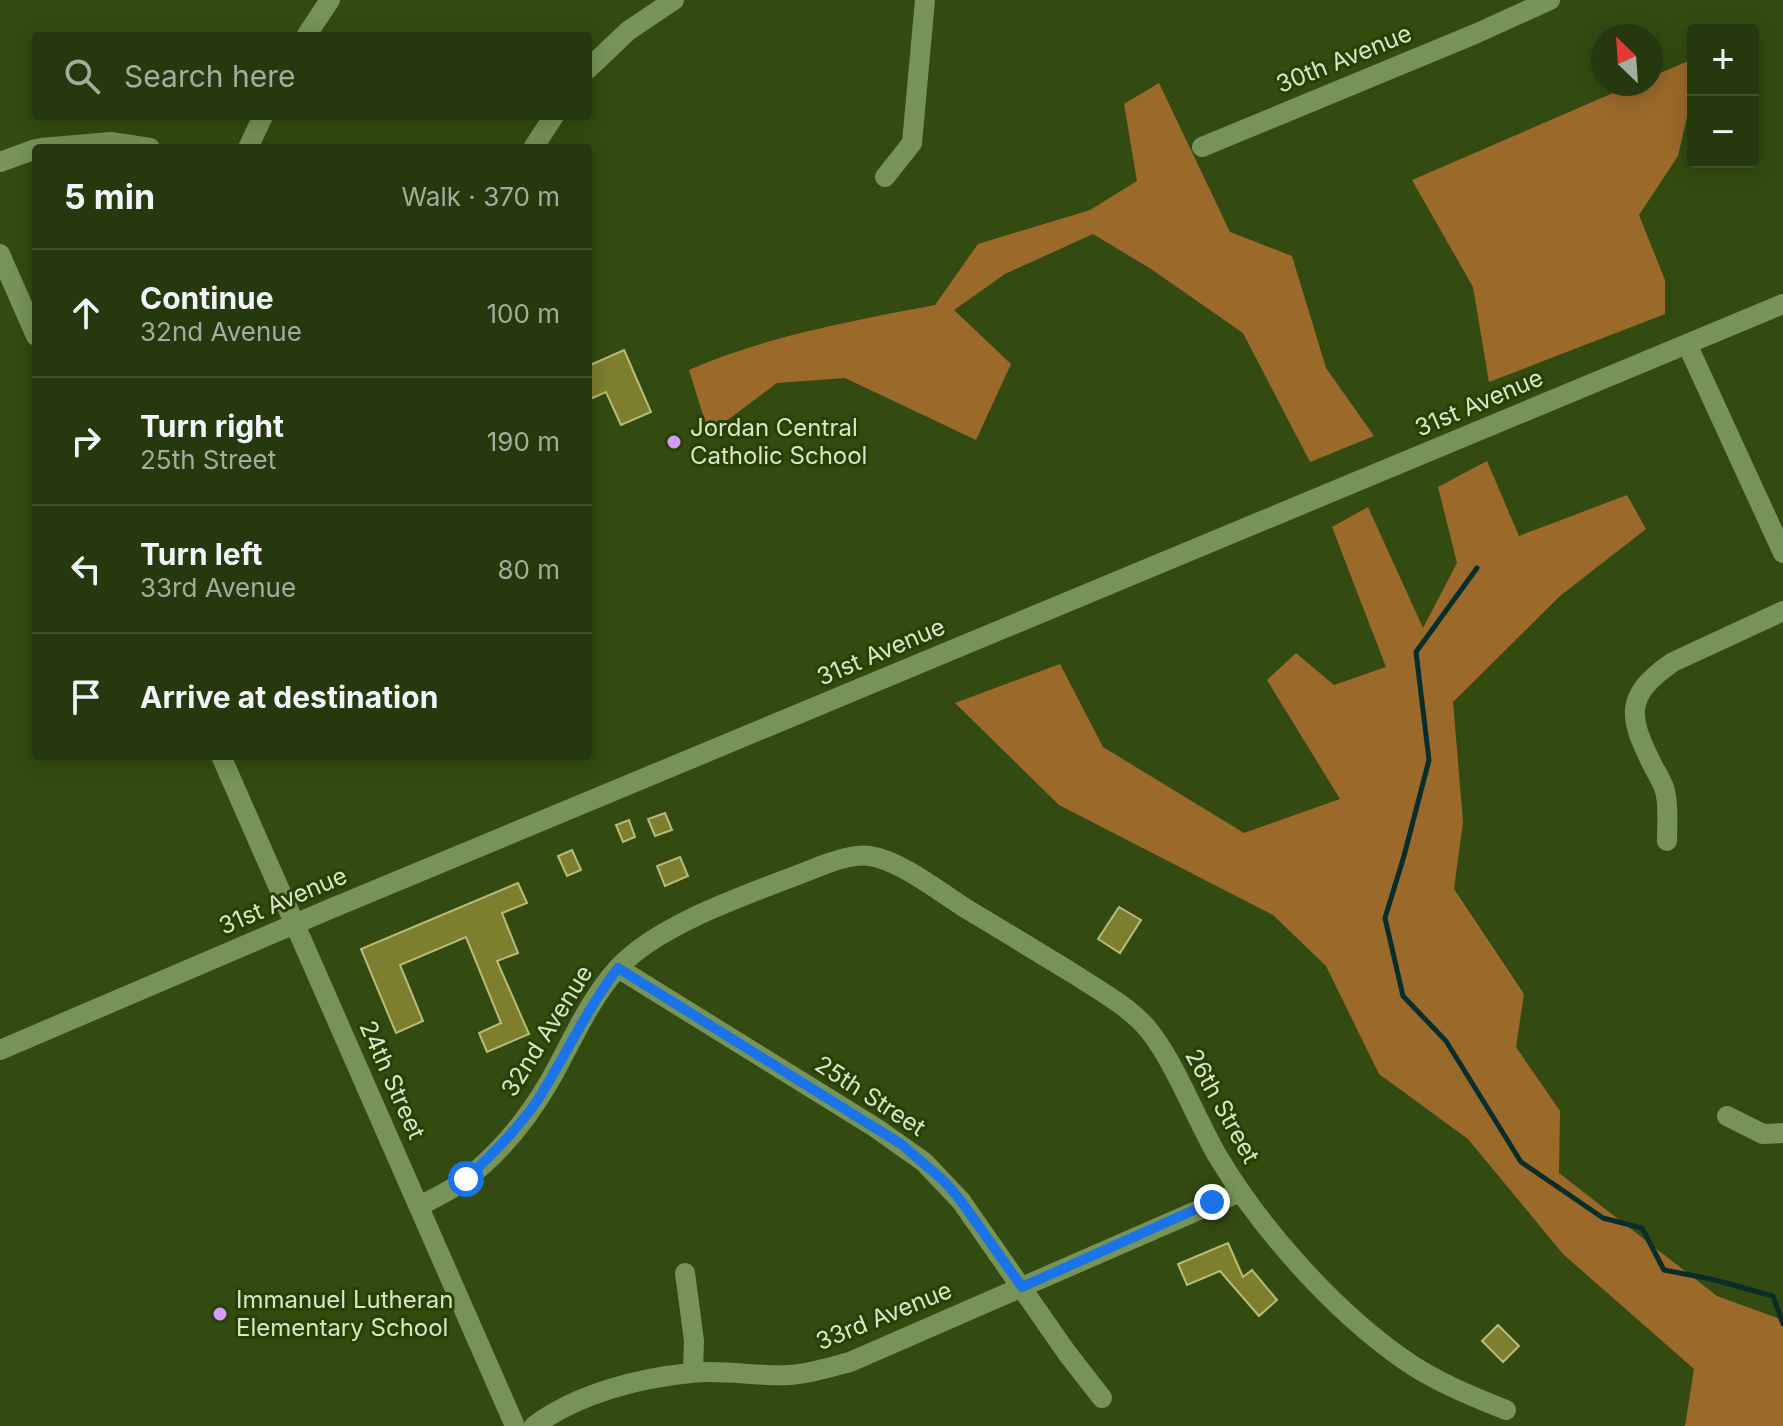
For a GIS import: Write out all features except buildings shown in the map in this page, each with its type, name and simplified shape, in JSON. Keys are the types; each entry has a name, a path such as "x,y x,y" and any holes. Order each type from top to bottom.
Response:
{"street":[{"path":"309,32 330,0"},
{"path":"592,65 628,31 674,0"},
{"path":"885,177 912,143 925,0"},
{"name":"30th Avenue","path":"1202,147 1550,0"},
{"path":"250,144 261,120"},
{"path":"536,144 551,120"},
{"path":"87,144 124,144"},
{"path":"0,162 32,150"},
{"path":"0,254 32,327"},
{"name":"31st Avenue","path":"0,1050 1783,304"},
{"path":"1687,344 1783,553"},
{"path":"1667,841 1666,792 1634,724 1638,697 1657,673 1673,662 1783,611"},
{"name":"24th Street","path":"223,760 515,1426"},
{"name":"32nd Avenue","path":"419,1206 466,1179 510,1136 541,1094 594,1000 618,968 644,944 699,916 823,865 842,858 869,856"},
{"name":"26th Street","path":"869,856 903,870 1020,941 1100,991 1137,1019 1161,1049 1240,1192 1323,1290 1404,1360 1437,1379 1506,1410"},
{"name":"25th Street","path":"618,968 901,1144 945,1182 1102,1398"},
{"path":"1727,1116 1763,1134 1783,1133"},
{"name":"33rd Avenue","path":"534,1426 567,1407 638,1381 693,1372 790,1375 850,1362 1240,1192"},
{"path":"685,1273 694,1341 693,1372"}],"shaded area":[{"path":"1687,62 1687,117 1678,156 1639,215 1665,280 1665,314 1489,382 1473,287 1412,180 1606,96 1663,96 1663,72"},
{"path":"1159,83 1230,232 1292,256 1326,368 1374,436 1310,462 1243,333 1151,269 1093,234 1005,274 954,310 1011,364 976,440 845,378 777,383 709,434 689,370 779,339 935,305 978,244 1090,210 1137,181 1124,104"},
{"path":"1487,461 1519,536 1627,495 1646,529 1560,596 1453,702 1463,822 1454,889 1524,994 1516,1047 1560,1111 1559,1173 1717,1296 1783,1320 1783,1426 1685,1426 1694,1369 1563,1254 1468,1139 1379,1074 1326,966 1273,915 1059,805 955,703 1060,664 1103,747 1244,833 1340,799 1267,680 1296,653 1334,685 1386,667 1332,527 1368,507 1423,628 1457,563 1438,487"}],"waterway":[{"path":"1477,568 1416,652 1429,760 1385,918 1403,996 1446,1041 1521,1162 1603,1218 1642,1228 1664,1270 1773,1296 1783,1324"}],"place":[{"name":"Jordan Central Catholic School","path":"674,442"},
{"name":"Immanuel Lutheran Elementary School","path":"220,1314"}],"route":[{"path":"466,1179 510,1136 534,1104 594,1000 618,968 876,1128 924,1162 961,1201 1022,1287 1212,1202"}]}
